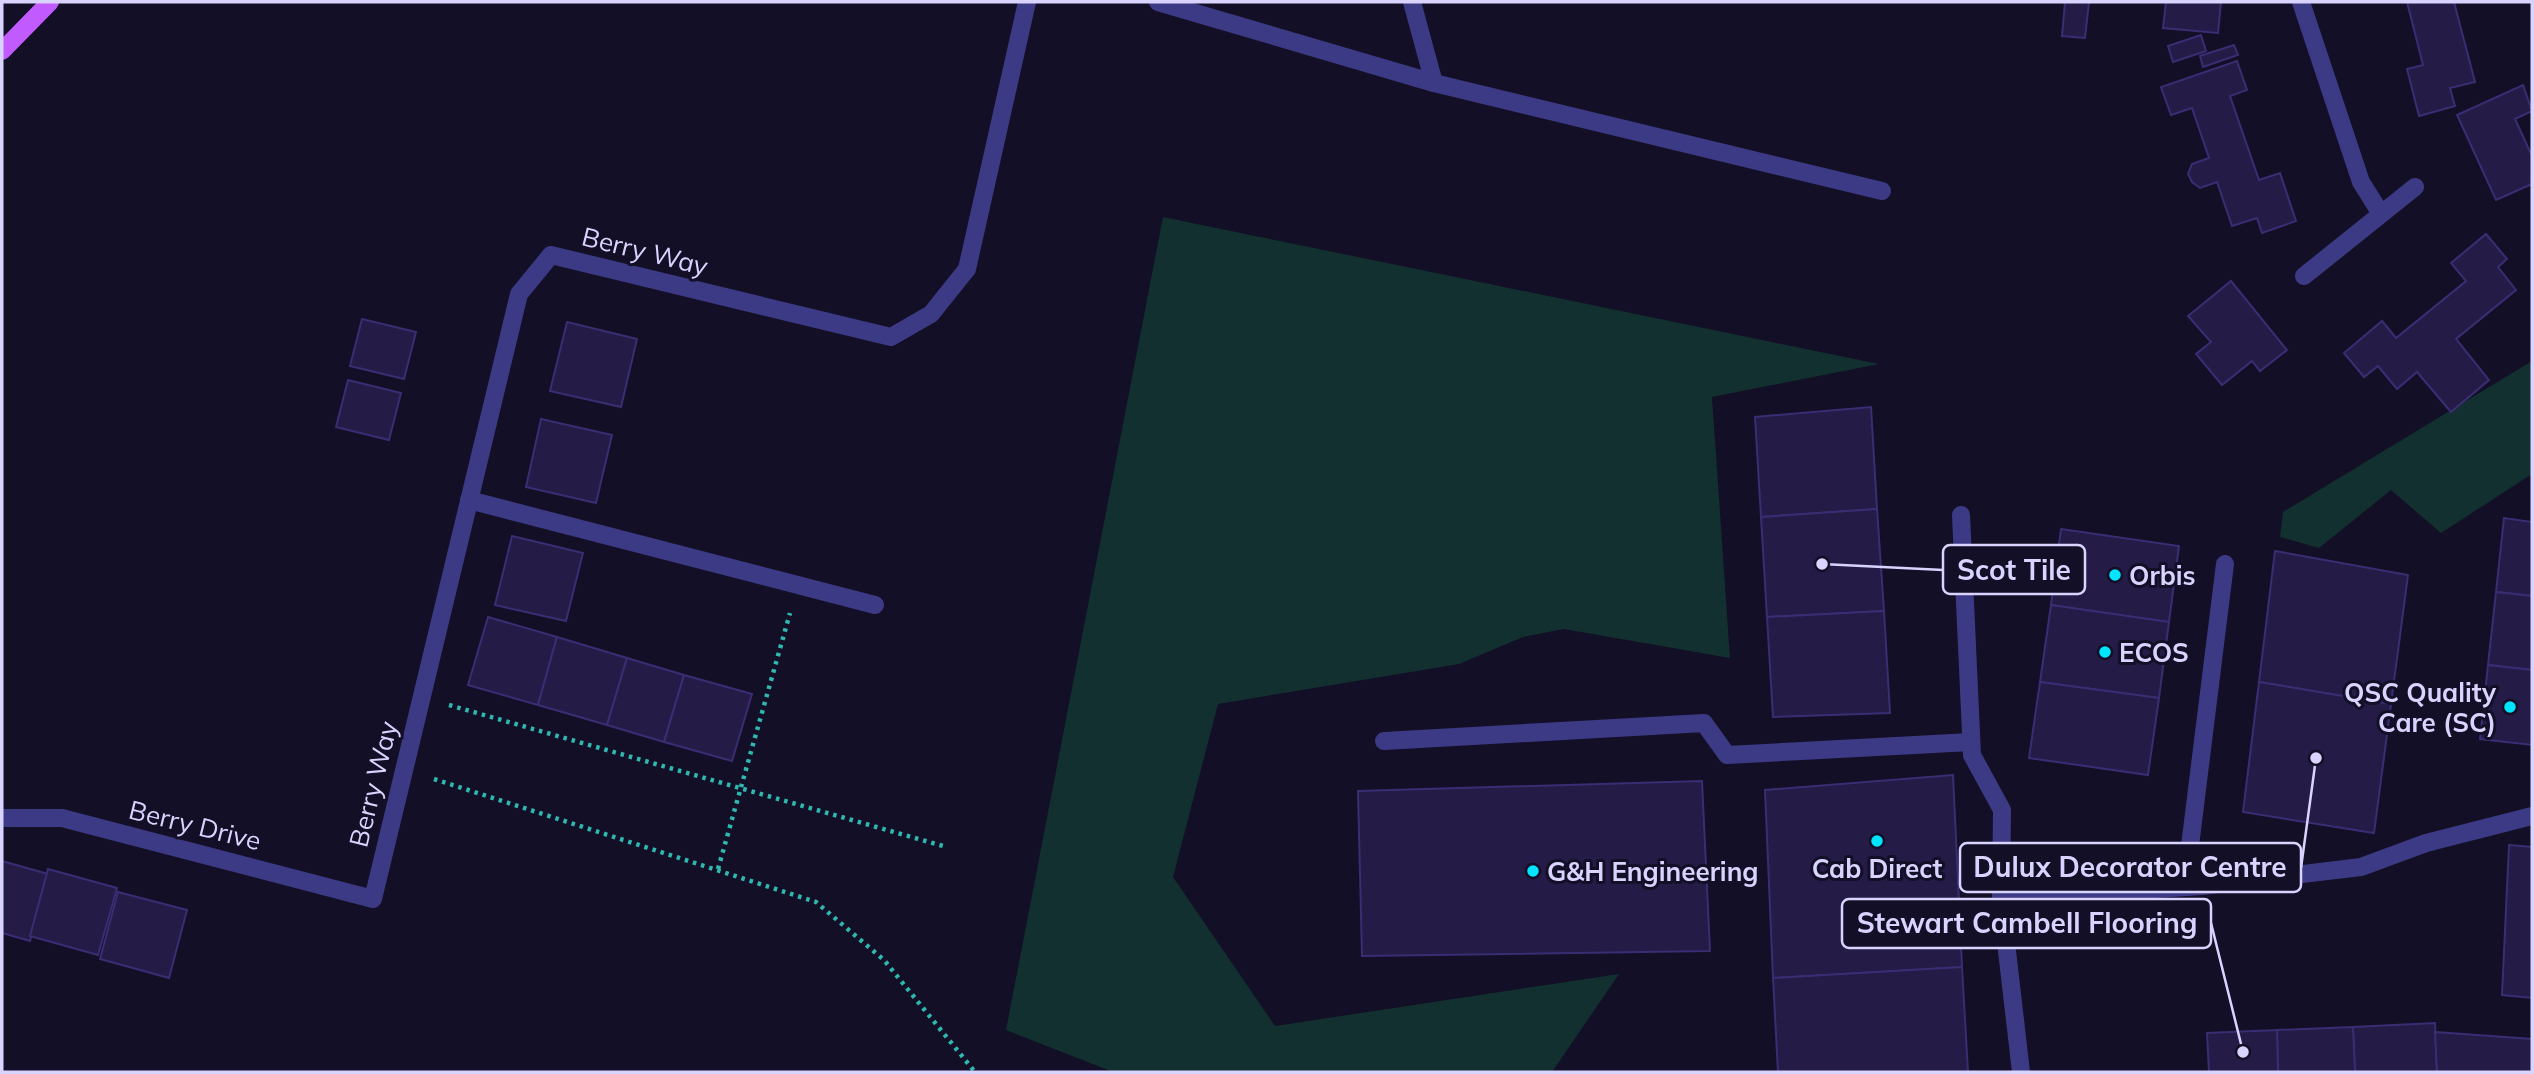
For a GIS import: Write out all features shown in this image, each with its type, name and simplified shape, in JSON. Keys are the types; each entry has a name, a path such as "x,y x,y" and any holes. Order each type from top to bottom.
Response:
{"main road":[{"path":"2,51 50,2"}],"street":[{"name":"Berry Way","path":"373,899 519,294 551,255 891,337 931,314 967,269 1027,2"},
{"path":"1158,2 1434,83 1882,191"},
{"path":"1412,2 1434,83"},
{"path":"2301,2 2361,182 2381,214"},
{"path":"2304,275 2415,187"},
{"path":"469,500 875,605"},
{"path":"1961,515 1972,755 2002,810 2001,899 2021,1072"},
{"path":"2185,886 2225,564"},
{"path":"1384,741 1704,723 1727,755 1971,742"},
{"path":"2001,899 2185,886 2361,867 2426,843 2532,816"},
{"name":"Berry Drive","path":"2,818 62,818 373,899"}],"path":[{"path":"718,869 798,586"},
{"path":"422,698 943,846"},
{"path":"403,769 817,902 884,960 975,1072"}],"green space":[{"path":"1163,217 1879,364 1712,397 1730,658 1564,629 1523,637 1459,664 1218,704 1173,877 1275,1026 1619,974 1552,1072 1113,1072 1006,1030"},
{"path":"2532,361 2532,474 2441,533 2391,490 2319,548 2280,537 2283,512"}],"building":[{"path":"2065,2 2089,2 2085,38 2062,36"},
{"path":"2166,2 2221,2 2218,33 2163,28"},
{"path":"2407,2 2454,2 2475,82 2450,88 2455,106 2419,116 2407,69 2423,65"},
{"path":"2201,35 2206,51 2173,62 2168,46"},
{"path":"2234,45 2238,55 2203,67 2200,56"},
{"path":"2237,61 2247,90 2230,96 2259,180 2280,173 2296,221 2262,233 2257,218 2232,226 2217,182 2200,188 2192,182 2188,174 2192,164 2209,158 2192,108 2171,115 2161,87"},
{"path":"2523,85 2532,111 2515,119 2532,156 2532,184 2496,200 2457,115"},
{"path":"2486,234 2507,259 2498,267 2516,290 2456,339 2489,380 2451,412 2417,372 2397,389 2378,366 2364,377 2344,353 2382,321 2396,338 2466,281 2451,263"},
{"path":"2231,281 2287,350 2260,371 2252,361 2222,385 2196,354 2211,342 2188,316"},
{"path":"362,319 416,332 404,379 350,366"},
{"path":"567,322 637,339 621,407 550,391"},
{"path":"348,380 401,393 389,440 336,427"},
{"path":"1871,407 1877,509 1761,517 1755,417"},
{"path":"541,419 612,435 596,503 526,487"},
{"path":"1877,509 1884,611 1767,617 1761,517"},
{"path":"2504,518 2532,522 2532,596 2496,592"},
{"name":"Orbis","path":"2061,529 2179,546 2169,622 2051,605"},
{"path":"512,536 583,553 566,621 495,605"},
{"path":"2275,551 2408,575 2391,704 2259,682"},
{"path":"2496,592 2532,596 2532,670 2488,665"},
{"name":"ECOS","path":"2051,605 2169,622 2159,698 2040,682"},
{"path":"1884,611 1890,713 1773,717 1767,617"},
{"path":"488,617 557,637 538,705 468,685"},
{"path":"557,637 627,658 607,725 538,705"},
{"path":"627,658 684,675 664,742 607,725"},
{"path":"2488,665 2532,670 2532,745 2480,739"},
{"path":"684,675 752,694 732,761 664,742"},
{"path":"2040,682 2159,698 2148,775 2029,758"},
{"path":"2259,682 2391,704 2374,833 2243,812"},
{"path":"1953,775 1962,967 1773,978 1765,790"},
{"name":"G&H Engineering","path":"1702,781 1710,951 1362,956 1358,791"},
{"path":"2509,845 2532,847 2532,998 2502,995"},
{"path":"2,861 48,874 30,941 2,933"},
{"path":"48,869 117,888 98,955 30,936"},
{"path":"118,892 187,910 169,978 100,959"},
{"path":"1962,967 1968,1072 1778,1072 1773,978"},
{"path":"2435,1023 2437,1072 2355,1072 2353,1027"},
{"path":"2353,1027 2355,1072 2278,1072 2277,1030"},
{"path":"2277,1030 2278,1072 2209,1072 2207,1033"},
{"path":"2435,1032 2532,1039 2532,1072 2437,1072"}],"place":[{"name":"Scot Tile","path":"1822,564"},
{"name":"Orbis","path":"2115,575"},
{"name":"ECOS","path":"2105,652"},
{"name":"QSC Quality Care (SC)","path":"2510,707"},
{"name":"Dulux Decorator Centre","path":"2316,758"},
{"name":"Cab Direct","path":"1877,841"},
{"name":"G&H Engineering","path":"1533,871"},
{"name":"Stewart Cambell Flooring","path":"2243,1052"}]}
